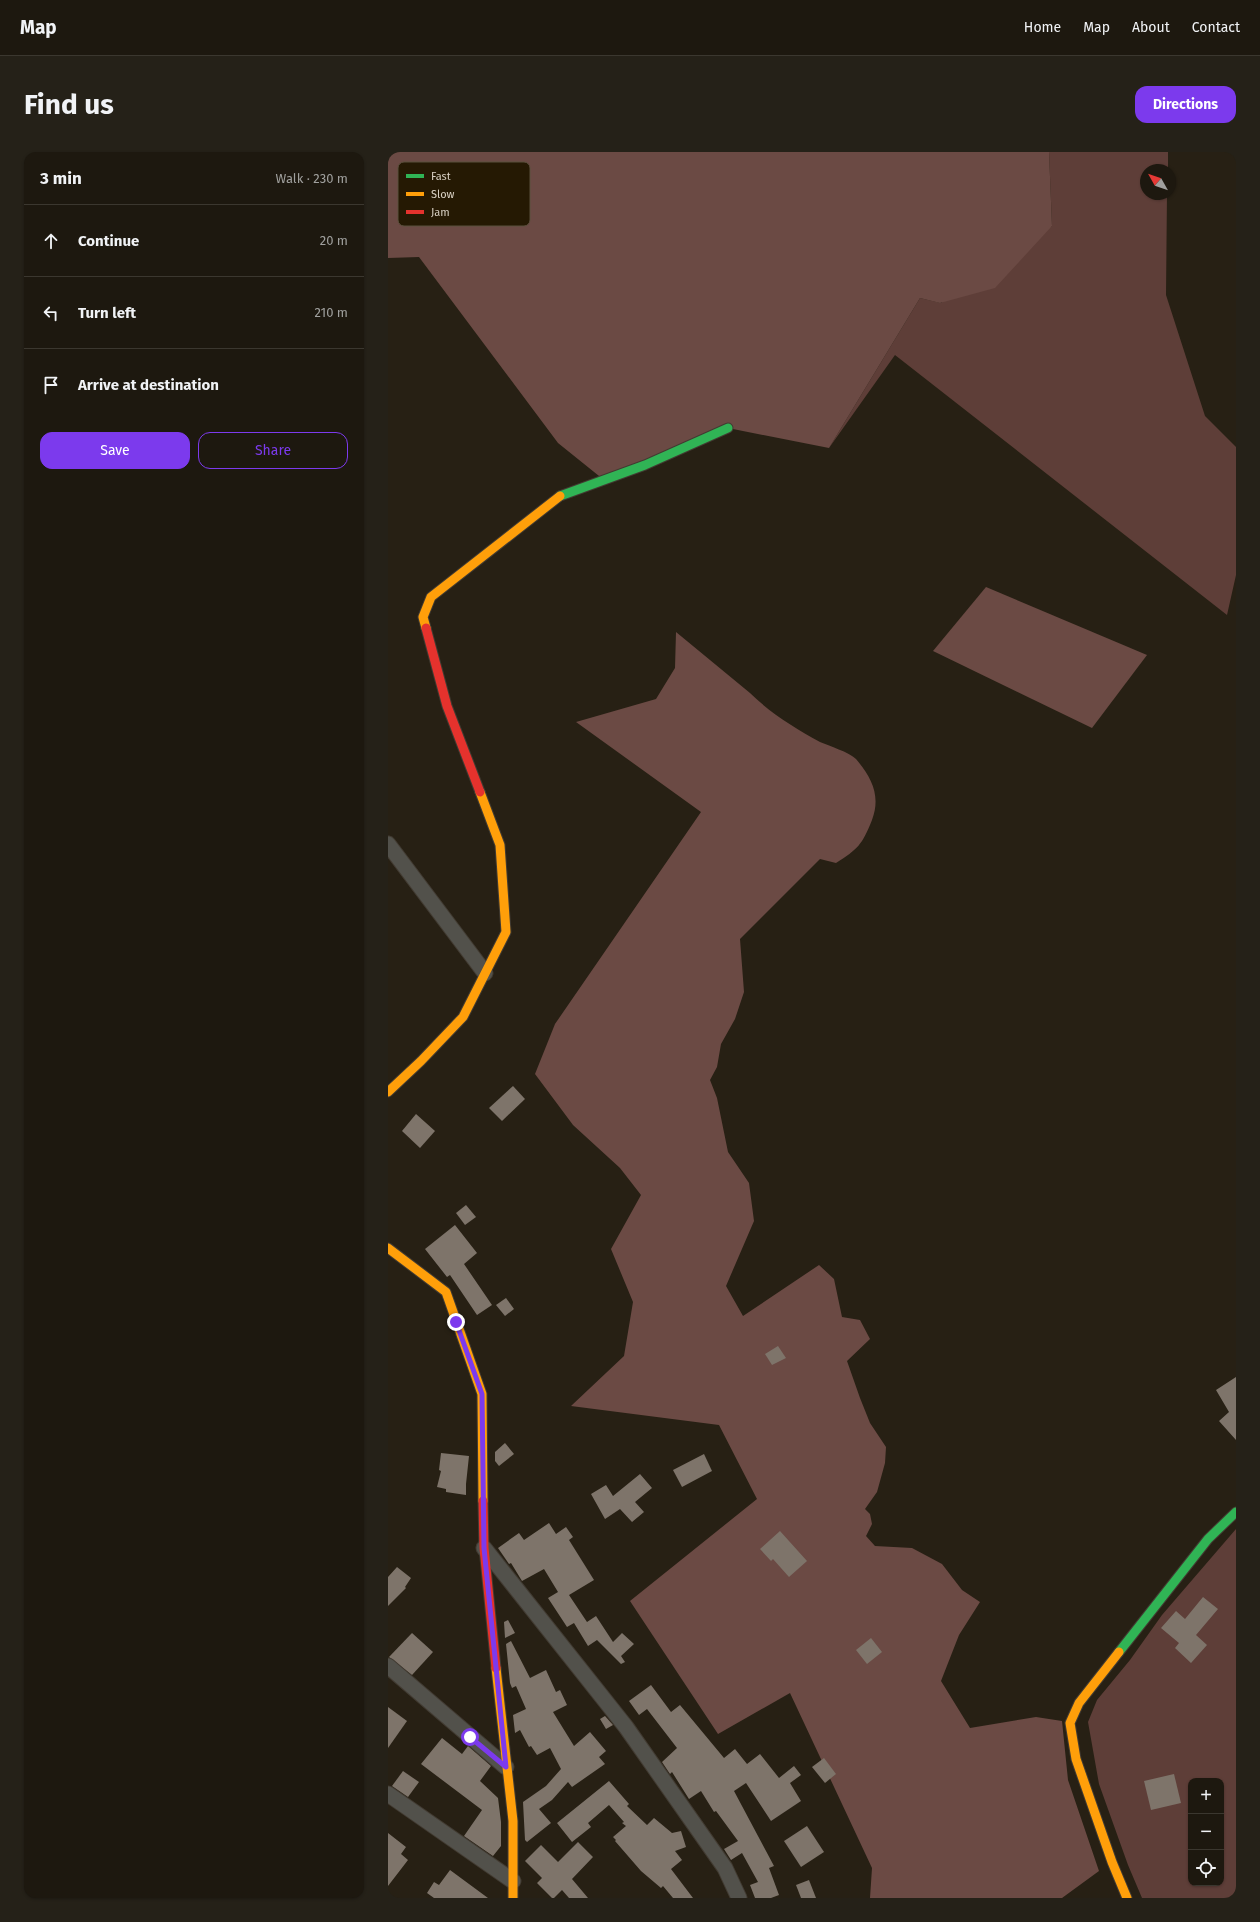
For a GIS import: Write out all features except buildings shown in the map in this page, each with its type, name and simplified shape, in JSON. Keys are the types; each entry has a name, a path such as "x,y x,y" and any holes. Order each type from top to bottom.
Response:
{"street":[{"path":"388,1092 421,1061 463,1017 506,932 500,845 447,706 423,617 431,597 558,497 645,465 728,428"},
{"path":"388,844 485,973"},
{"path":"388,1248 446,1292 482,1394 484,1548 506,1767 513,1821 513,1898"},
{"path":"1127,1898 1112,1862 1076,1759 1070,1723 1079,1703 1193,1558 1208,1540 1236,1512"},
{"path":"484,1548 567,1650 626,1727 725,1868 739,1898"},
{"path":"388,1666 506,1767"},
{"path":"388,1794 513,1881"}],"shaded area":[{"path":"388,152 1049,152 1052,226 995,288 940,303 920,298 829,448 728,428 604,480 558,443 419,257 388,258"},
{"path":"1049,152 1168,152 1168,164 1140,164 1140,200 1167,200 1166,295 1205,416 1236,447 1236,575 1227,615 895,355 829,448 920,298 941,303 1052,226"},
{"path":"986,587 1147,655 1092,728 933,651"},
{"path":"676,632 783,720 820,742 853,756 867,773 873,788 876,803 875,811 862,841 858,846 850,854 836,863 820,859 740,939 744,992 735,1019 721,1044 717,1067 710,1080 717,1098 728,1152 749,1183 754,1221 726,1286 743,1316 819,1265 834,1279 842,1317 860,1320 870,1339 847,1361 870,1423 886,1447 885,1463 877,1492 865,1509 870,1514 872,1524 866,1536 875,1546 912,1548 942,1564 962,1590 980,1602 959,1635 941,1681 970,1728 1036,1717 1062,1721 1068,1780 1099,1871 1062,1898 870,1898 872,1868 790,1693 718,1734 630,1601 757,1499 719,1425 571,1406 624,1356 633,1302 611,1249 641,1195 620,1168 573,1125 535,1074 555,1024 701,812 576,722 656,699 675,668"},
{"path":"1236,1529 1236,1898 1142,1898 1128,1865 1099,1784 1088,1722 1097,1700 1130,1660 1162,1615"}],"traffic: fast":[{"path":"560,496 645,465 728,428"},
{"path":"1119,1652 1208,1539 1236,1512"}],"traffic: slow":[{"path":"426,628 423,617 431,597 560,496"},
{"path":"388,1092 421,1061 463,1017 506,932 500,845 480,792"},
{"path":"388,1248 446,1292 482,1394 483,1501"},
{"path":"1119,1652 1079,1703 1070,1723 1076,1759 1112,1862 1127,1898"},
{"path":"496,1668 513,1821 513,1898"}],"traffic: jam":[{"path":"426,628 447,706 480,792"},
{"path":"483,1501 484,1548 496,1668"}],"route":[{"path":"456,1322 482,1394 484,1548 506,1767 470,1737"}]}
